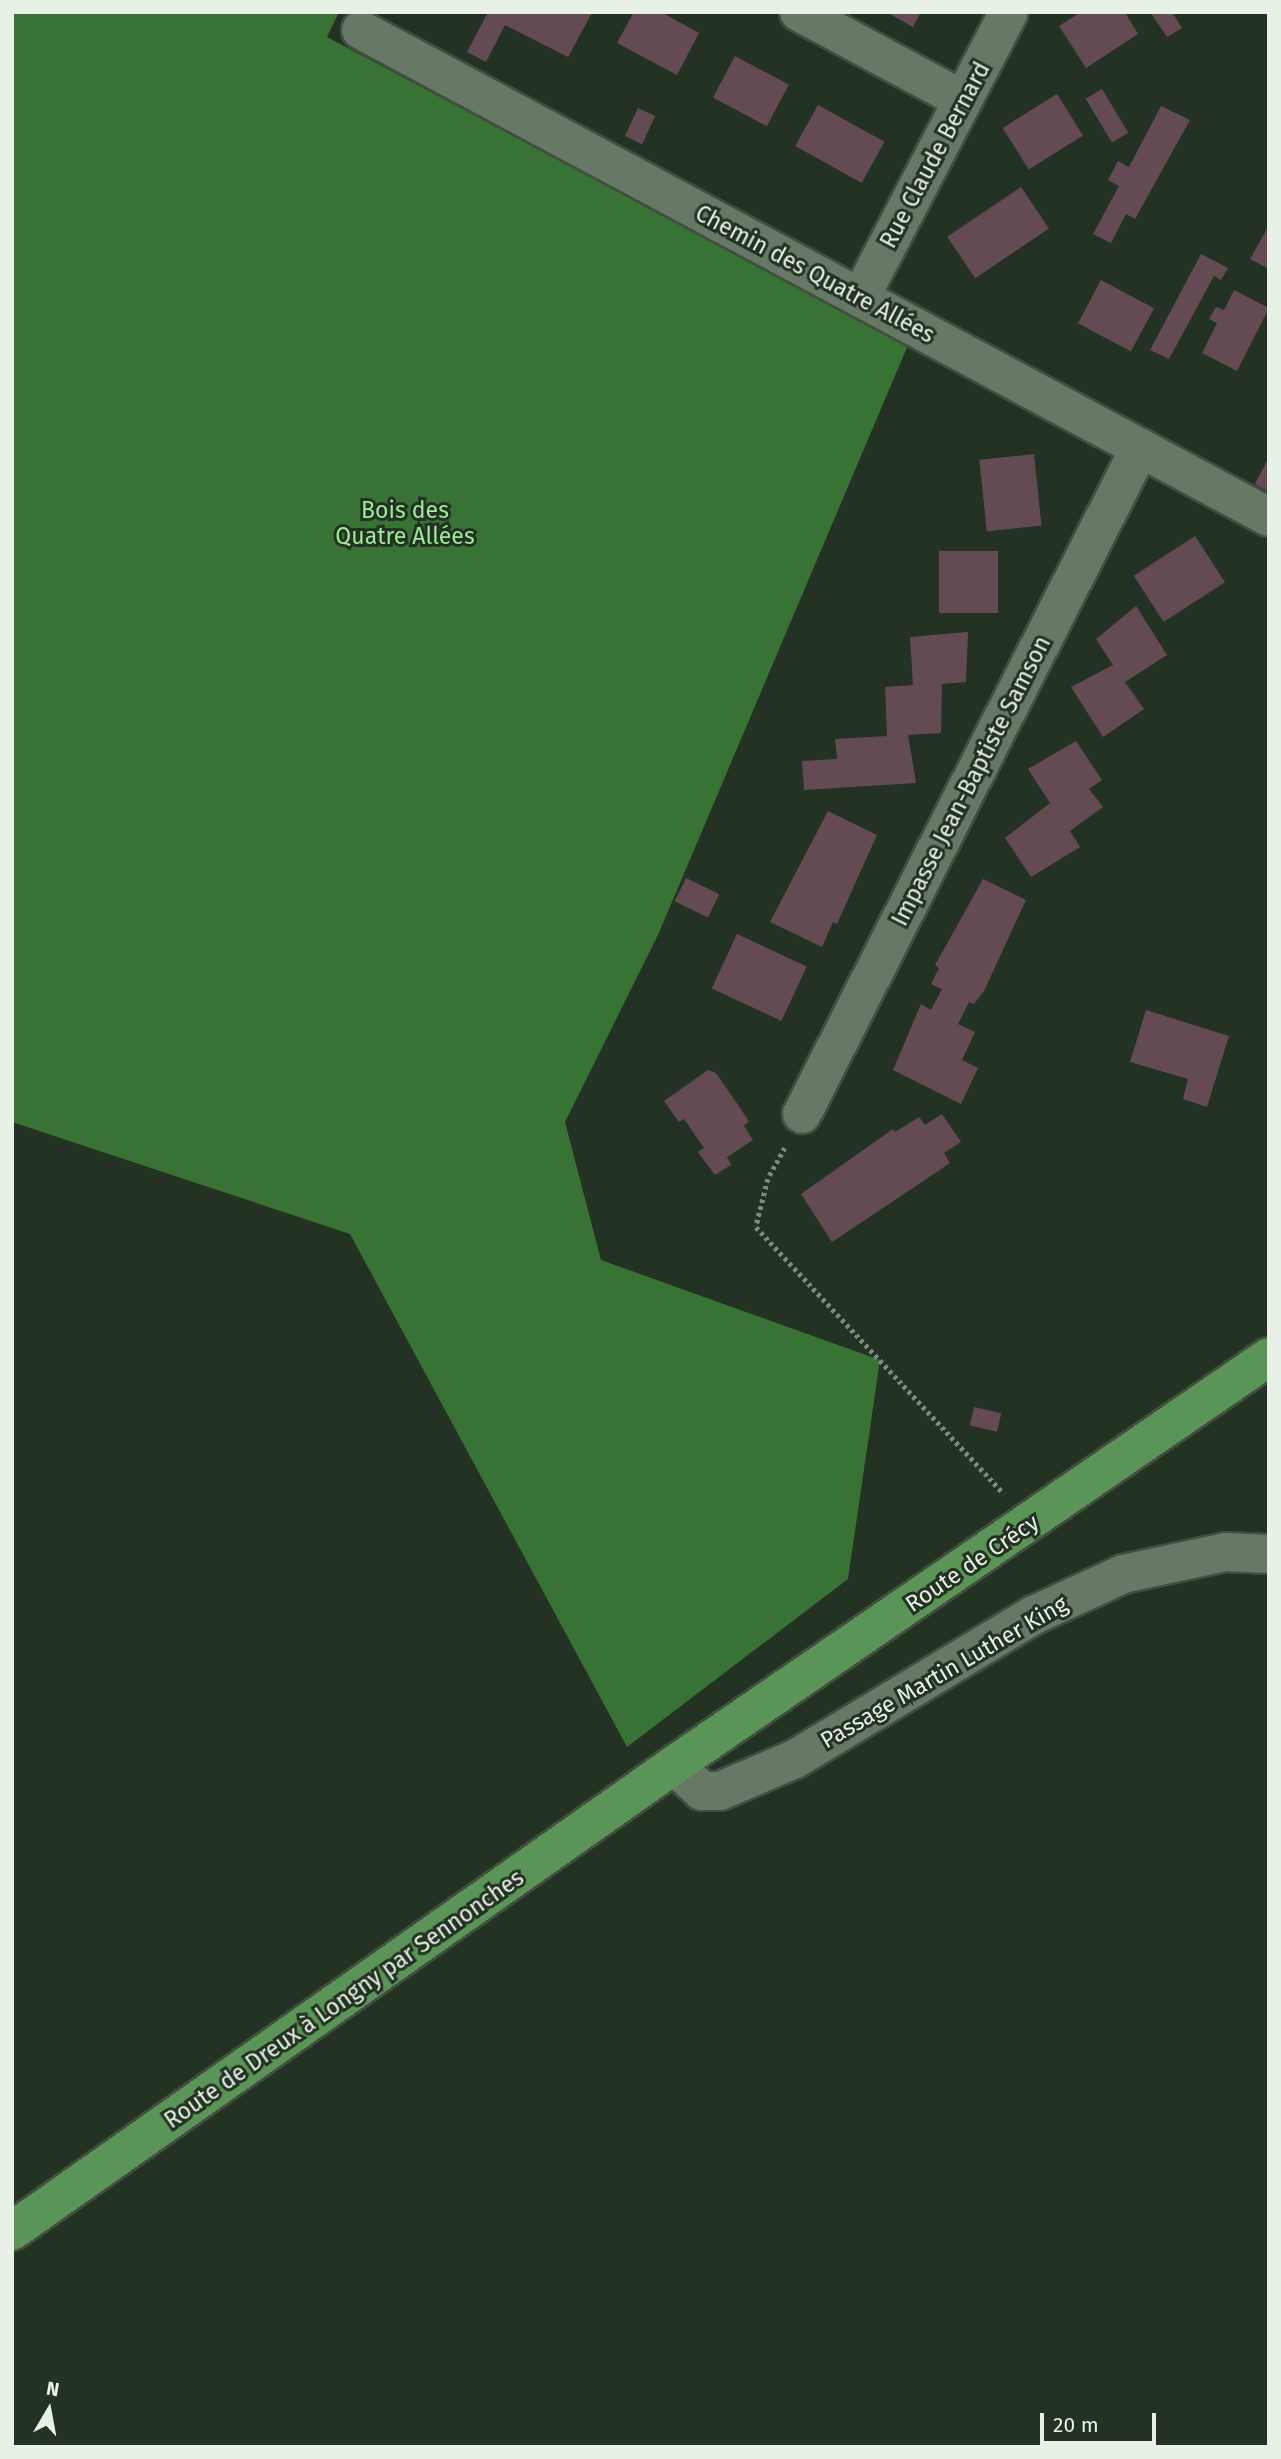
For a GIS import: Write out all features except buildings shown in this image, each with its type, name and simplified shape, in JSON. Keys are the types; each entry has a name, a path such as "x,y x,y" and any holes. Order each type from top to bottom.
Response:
{"main road":[{"name":"Route de Crécy","path":"674,1765 1269,1357"},
{"name":"Route de Dreux à Longny par Sennonches","path":"12,2231 674,1765"}],"street":[{"path":"799,12 963,100"},
{"name":"Rue Claude Bernard","path":"860,298 1009,12"},
{"name":"Chemin des Quatre Allées","path":"361,30 1269,517"},
{"name":"Impasse Jean-Baptiste Samson","path":"802,1114 1140,448"},
{"name":"Passage Martin Luther King","path":"674,1765 702,1791 720,1791 795,1759 1034,1615 1124,1574 1226,1552 1269,1554"}],"path":[{"path":"802,1114 768,1179 756,1227 1030,1523"}],"green space":[{"name":"Bois des Quatre Allées","path":"12,12 339,12 327,37 908,345 658,935 565,1122 601,1260 880,1360 848,1579 627,1747 350,1234 12,1122"}]}
